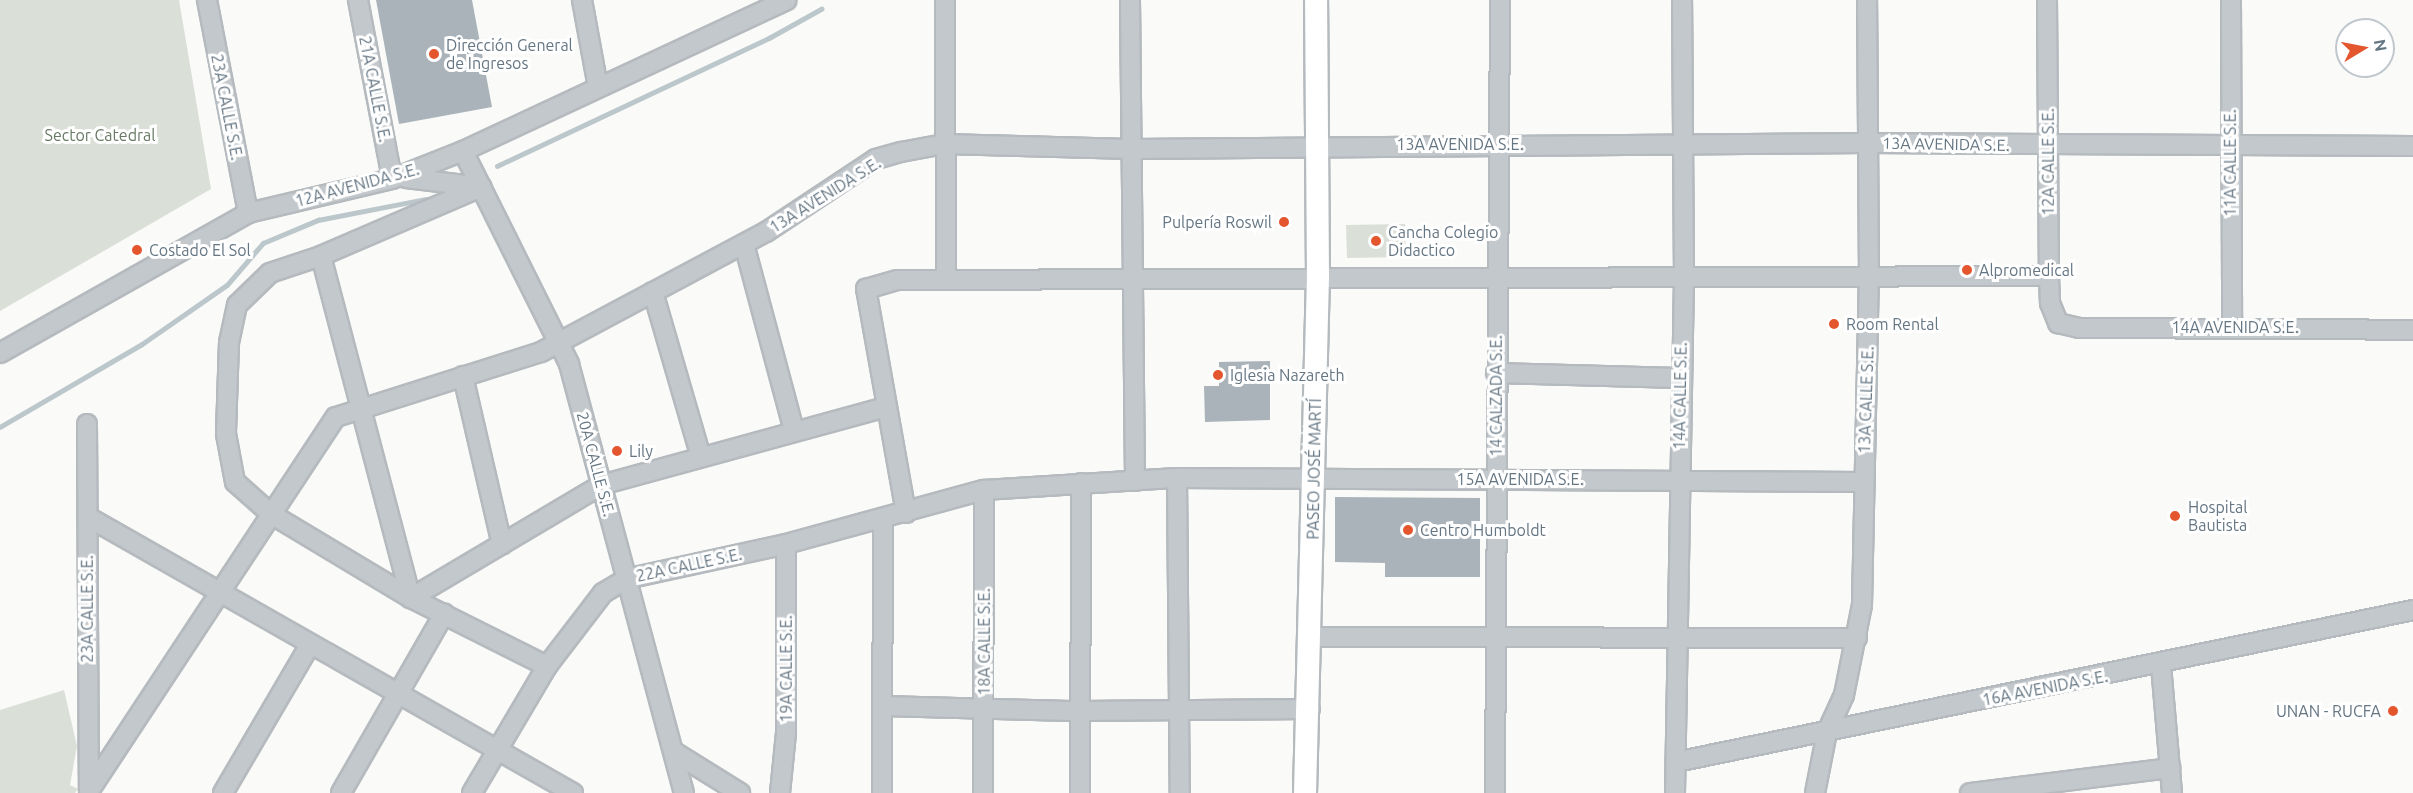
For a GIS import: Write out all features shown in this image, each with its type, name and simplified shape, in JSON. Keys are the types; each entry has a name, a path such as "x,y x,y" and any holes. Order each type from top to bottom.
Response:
{"main road":[{"name":"PASEO JOSÉ MARTÍ","path":"1305,793 1310,709 1318,277 1316,0"}],"street":[{"name":"23A CALLE S.E.","path":"207,0 248,213"},
{"name":"21A CALLE S.E.","path":"358,0 392,179"},
{"path":"582,0 598,87"},
{"path":"945,0 946,280"},
{"path":"1130,0 1131,277 1135,481"},
{"name":"14 CALZADA S.E.","path":"1495,793 1496,276 1500,144 1500,0"},
{"name":"14A CALLE S.E.","path":"1675,793 1679,378 1684,278 1682,0"},
{"name":"13A CALLE S.E.","path":"1815,793 1827,732 1844,695 1857,638 1869,278 1866,0"},
{"name":"12A CALLE S.E.","path":"2046,0 2050,303 2058,322"},
{"name":"11A CALLE S.E.","path":"2231,0 2229,148 2232,326"},
{"name":"12A AVENIDA S.E.","path":"0,353 248,213 392,179 463,151 781,2"},
{"name":"13A AVENIDA S.E.","path":"89,792 336,417 463,376 558,342 744,244 876,159 945,144 1131,149 1318,145 1867,143 2229,148 2413,146"},
{"name":"20A CALLE S.E.","path":"463,151 569,364 684,793"},
{"path":"392,179 477,180"},
{"path":"477,180 321,256 270,273 237,305 229,342 226,434 235,482 271,514 411,597 547,666"},
{"path":"744,244 794,430"},
{"path":"321,256 411,597"},
{"path":"906,513 866,289 898,280 1131,277 1869,278 2049,276"},
{"path":"653,292 701,457"},
{"name":"14A AVENIDA S.E.","path":"2058,322 2079,328 2232,326 2413,330"},
{"path":"1496,373 1679,378"},
{"path":"463,376 502,545"},
{"path":"411,597 601,485 794,430 887,407"},
{"name":"23A CALLE S.E.","path":"87,424 89,792"},
{"path":"1177,478 1180,793"},
{"name":"15A AVENIDA S.E.","path":"1081,483 1177,478 1864,482"},
{"path":"1080,793 1081,483"},
{"name":"22A CALLE S.E.","path":"472,793 499,752 547,666 603,593 626,579 883,520 984,490 1081,483"},
{"name":"18A CALLE S.E.","path":"983,793 984,490"},
{"path":"88,517 219,594 573,793"},
{"path":"882,793 883,520"},
{"name":"19A CALLE S.E.","path":"780,793 786,733 786,544"},
{"name":"16A AVENIDA S.E.","path":"1676,762 2161,664 2413,609"},
{"path":"341,793 400,696 444,614"},
{"path":"1311,637 1494,635 1857,638"},
{"path":"223,793 310,645"},
{"path":"2161,664 2172,793"},
{"path":"883,706 1080,711 1179,707 1310,709"},
{"path":"674,752 740,793"},
{"path":"1970,793 2170,768"}],"green space":[{"name":"Sector Catedral","path":"0,0 179,0 211,189 0,311"},
{"name":"Cancha Colegio Didactico","path":"1405,224 1406,257 1347,258 1346,225"},
{"path":"64,690 77,746 70,785 78,789 75,793 0,793 0,710"}],"building":[{"name":"Dirección General de Ingresos","path":"376,0 472,0 492,107 399,124"},
{"path":"1270,361 1270,420 1205,422 1204,386 1219,386 1219,362"},
{"name":"Centro Humboldt","path":"1335,497 1480,498 1480,577 1385,577 1385,563 1335,562"}],"waterway":[{"path":"497,166 769,38 821,9"},
{"path":"0,427 142,344 227,285 263,243 318,220 426,199"}],"place":[{"name":"Dirección General de Ingresos","path":"434,54"},
{"name":"Pulpería Roswil","path":"1284,222"},
{"name":"Cancha Colegio Didactico","path":"1376,241"},
{"name":"Costado El Sol","path":"137,250"},
{"name":"Alpromedical","path":"1967,270"},
{"name":"Room Rental","path":"1834,324"},
{"name":"Iglesia Nazareth","path":"1218,375"},
{"name":"Lily","path":"617,451"},
{"name":"Hospital Bautista","path":"2175,516"},
{"name":"Centro Humboldt","path":"1408,530"},
{"name":"UNAN - RUCFA","path":"2393,711"}]}
